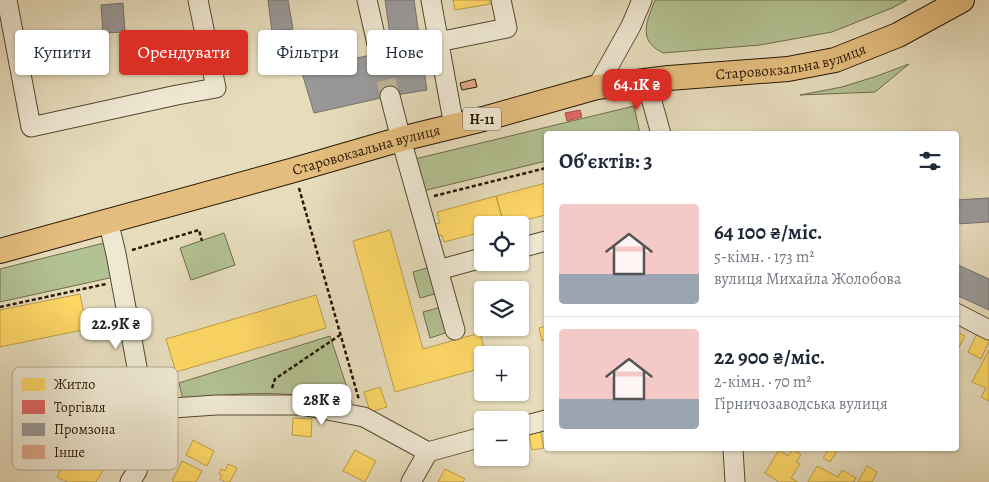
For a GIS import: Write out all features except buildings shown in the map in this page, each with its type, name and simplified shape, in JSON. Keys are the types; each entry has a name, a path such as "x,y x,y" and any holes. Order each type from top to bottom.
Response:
{"main road":[{"name":"Старовокзальна вулиця","path":"0,251 401,139 483,119 597,87 646,80 788,69 835,60 898,35 962,0"}],"street":[{"path":"7,0 31,127 216,88 198,0"},
{"path":"367,0 374,30"},
{"path":"431,0 436,30"},
{"path":"442,41 507,28 501,0"},
{"path":"597,87 631,26 642,0"},
{"path":"442,63 454,126"},
{"path":"646,80 660,131"},
{"path":"390,96 455,330"},
{"path":"108,220 136,367"},
{"path":"529,246 544,242"},
{"path":"438,270 474,260"},
{"path":"959,315 989,330"},
{"path":"178,407 216,404 301,405 364,417 428,452 474,439"},
{"path":"529,425 544,421"},
{"path":"733,451 735,482"},
{"path":"411,482 428,452"},
{"path":"130,482 137,470"}],"path":[{"path":"418,200 544,168"},
{"path":"294,170 364,417"},
{"path":"116,254 198,230 202,241"},
{"path":"0,307 121,281"},
{"path":"265,405 275,379 340,335"}],"green space":[{"path":"655,0 907,0 832,32 760,45 663,53 649,41 646,30 648,18"},
{"path":"909,64 875,92 800,95 842,87"},
{"path":"634,106 639,131 544,131 544,161 423,191 415,159"},
{"path":"224,233 235,265 191,280 180,248"},
{"path":"104,243 114,277 0,302 0,269"},
{"path":"430,267 438,293 420,298 413,272"},
{"path":"441,307 448,332 430,338 423,312"},
{"path":"330,336 352,403 338,403 295,395 267,393 183,400 179,383"}],"tunnel":[{"path":"385,75 390,96"}]}
